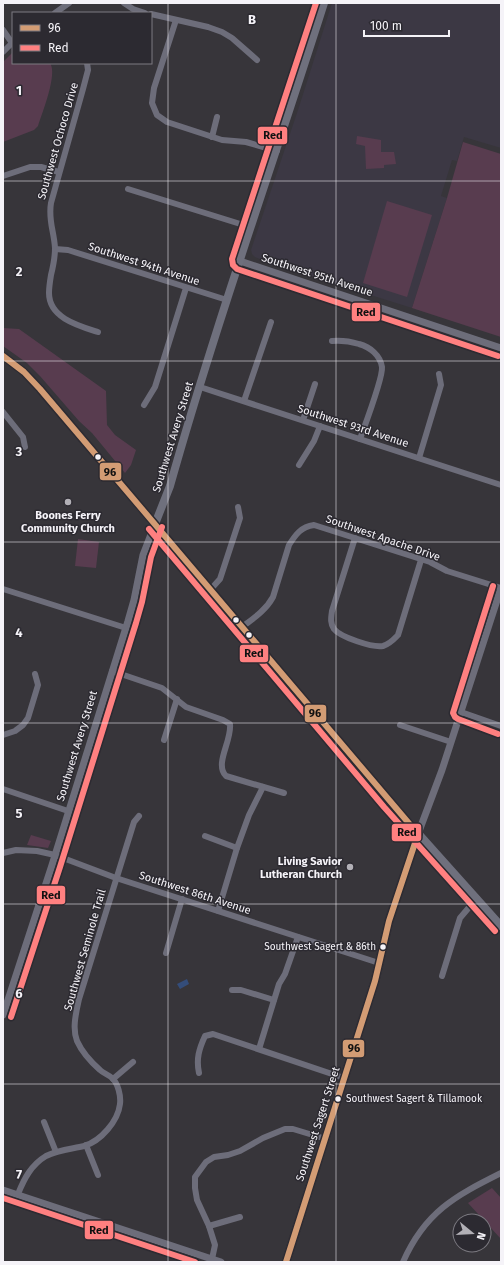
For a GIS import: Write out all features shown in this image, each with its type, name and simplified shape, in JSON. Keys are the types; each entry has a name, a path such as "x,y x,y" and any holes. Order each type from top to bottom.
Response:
{"main road":[{"name":"Southwest Avery Street","path":"155,524 170,486 250,227 277,151 324,3"},
{"path":"3,356 16,365 30,378 418,834 501,926"},
{"name":"Southwest Sagert Street","path":"286,1262 326,1139 379,963 388,922 418,834"}],"street":[{"path":"57,12 69,3"},
{"path":"124,3 132,9 142,12"},
{"path":"152,14 208,27 222,32 232,38 256,60"},
{"path":"176,20 154,88 152,104 157,115 167,122 222,140 246,142 277,151"},
{"path":"3,30 12,42"},
{"path":"3,52 12,44"},
{"name":"Southwest Ochoco Drive","path":"87,64 88,70 83,89 50,203 49,213 55,249 49,293 50,302 56,312 65,319 98,332"},
{"path":"212,137 217,117"},
{"path":"3,176 35,167 41,167 59,172"},
{"path":"128,189 250,227"},
{"name":"Southwest 94th Avenue","path":"55,249 68,250 227,300"},
{"name":"Southwest 95th Avenue","path":"240,261 501,348"},
{"path":"144,406 155,387 186,288"},
{"path":"244,401 271,322"},
{"path":"332,341 346,340 364,346 377,355 382,366 380,377 360,439"},
{"path":"419,458 441,385 439,374"},
{"path":"303,420 315,384"},
{"name":"Southwest 93rd Avenue","path":"200,387 501,485"},
{"path":"3,412 23,437 25,447"},
{"path":"299,465 314,442 320,426"},
{"path":"211,590 220,579 240,518 238,507"},
{"name":"Southwest Avery Street","path":"3,1015 126,628 134,600 143,555 155,524"},
{"name":"Southwest Apache Drive","path":"242,627 265,609 269,604 273,597 289,545 300,530 306,526 314,525 355,538 421,560 447,571 501,588"},
{"path":"355,538 330,620 334,629 341,635 367,644 383,646 391,643 398,635 421,560"},
{"name":"Southwest Sagert Street","path":"418,834 433,797 501,588"},
{"path":"3,589 126,628"},
{"path":"112,671 156,685 168,691 186,707 223,720 230,724 231,732 221,765 222,772 226,776 284,793"},
{"path":"3,735 19,728 28,718 38,685 35,674"},
{"path":"164,740 177,699"},
{"path":"461,712 501,726"},
{"path":"400,725 451,742"},
{"path":"218,911 237,848 249,815 263,787"},
{"path":"3,789 68,812"},
{"name":"Southwest Seminole Trail","path":"113,1079 100,1070 86,1056 77,1041 75,1028 79,999 134,822 139,816"},
{"path":"205,836 237,848"},
{"name":"Southwest 86th Avenue","path":"3,853 16,850 37,851 55,855 116,878 379,963"},
{"path":"442,976 460,918 476,898"},
{"path":"166,953 182,899"},
{"path":"259,1049 279,984 289,963 298,937"},
{"path":"232,990 241,990 274,1000"},
{"path":"199,1073 197,1062 200,1047 205,1036 213,1034 344,1078"},
{"path":"18,1194 27,1174 34,1165 45,1157 56,1152 86,1145 96,1140 108,1129 116,1117 120,1104 119,1092 113,1079 133,1062"},
{"path":"44,1122 56,1152"},
{"path":"212,1259 215,1245 209,1226 197,1200 195,1182 197,1173 209,1159 240,1151 263,1138 285,1129 293,1129 326,1139"},
{"path":"86,1145 98,1175"},
{"path":"402,1262 417,1235 440,1209 460,1194 501,1173"},
{"path":"3,1190 221,1262"},
{"path":"209,1226 240,1217"}],"shaded area":[{"path":"332,3 501,3 501,148 464,137 457,161 452,160 441,196 447,198 412,308 272,264 255,257 252,254 251,250"},
{"path":"12,53 12,64 50,64 52,76 38,126 34,130 3,142 3,62"},
{"path":"357,136 381,140 381,152 394,152 396,164 384,165 384,168 366,169 365,146 356,144"},
{"path":"463,142 501,154 501,337 412,308"},
{"path":"387,201 432,215 407,297 363,283"},
{"path":"3,328 19,329 106,391 107,425 115,435 136,450 131,465 125,473 92,433 79,421 40,376 27,363 3,346"},
{"path":"78,539 99,542 96,568 75,566"},
{"path":"31,835 51,841 48,848 27,845"},
{"path":"492,1188 501,1198 501,1239 492,1229 492,1213 477,1213 468,1203"}],"water":[{"path":"187,979 189,984 180,989 177,984"}],"transit line":[{"name":"Red","path":"316,3 232,259 233,265 237,269 498,356"},
{"name":"96","path":"3,356 24,372 40,389 418,834"},
{"name":"Red","path":"11,1017 60,867 136,623 151,557 162,527"},
{"name":"Red","path":"149,529 384,807 495,931"},
{"name":"Red","path":"493,586 453,713 458,719 498,734"},
{"name":"96","path":"286,1262 375,981 389,921 418,834"},
{"name":"Red","path":"3,1198 195,1262"}],"place":[{"name":"Boones Ferry Community Church","path":"68,502"},
{"name":"Living Savior Lutheran Church","path":"350,867"},
{"name":"Southwest Sagert & 86th","path":"383,947"},
{"name":"Southwest Sagert & Tillamook","path":"338,1099"}]}
